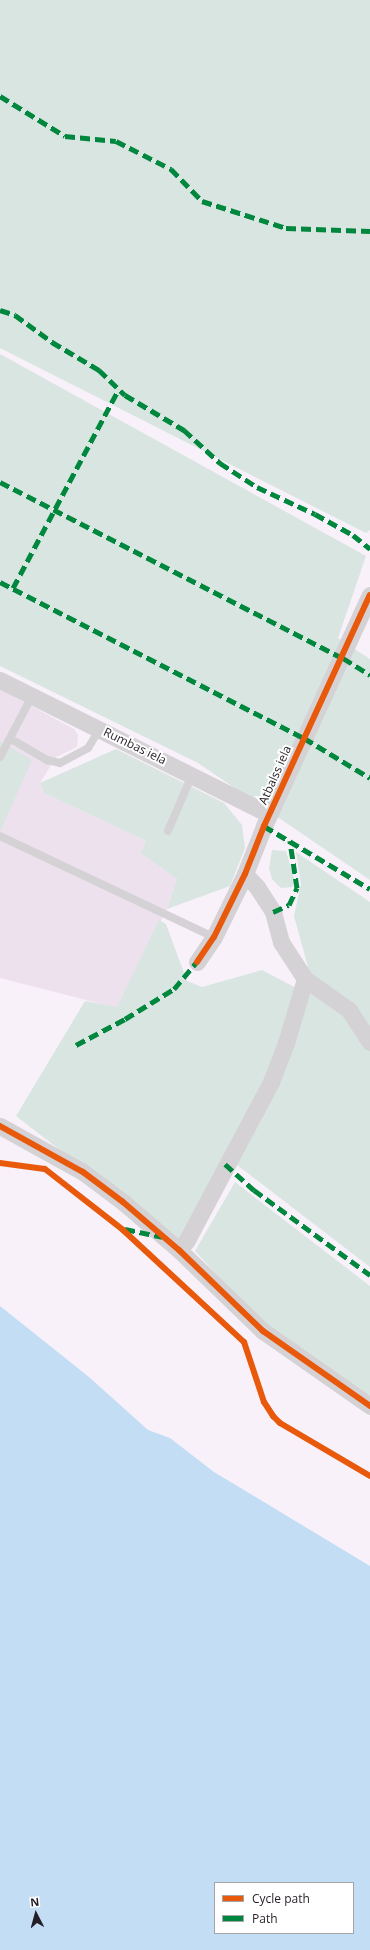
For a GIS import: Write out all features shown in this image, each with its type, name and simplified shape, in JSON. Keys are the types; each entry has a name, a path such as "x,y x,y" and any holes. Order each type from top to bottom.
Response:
{"street":[{"name":"Atbalss iela","path":"197,962 214,937 245,874 269,814 370,595"},
{"name":"Rumbas iela","path":"0,680 269,814"},
{"path":"245,874 257,887 273,912 281,942 305,980 349,1010 370,1042"},
{"path":"179,1250 187,1240 271,1082 286,1043 305,980"},
{"path":"0,1126 83,1172 179,1250 263,1331 370,1406"}],"lane":[{"path":"0,757 11,739 32,696"},
{"path":"11,739 47,760 60,763 88,748 100,729"},
{"path":"168,831 192,775"},
{"path":"0,836 214,937"}],"shaded area":[{"path":"0,0 370,0 370,530 366,533 0,348"},
{"path":"0,354 366,556 338,638 370,659 370,880 198,763 0,666"},
{"path":"0,689 74,729 78,735 77,747 56,757 40,783 44,793 146,841 140,853 177,879 167,909 117,1008 0,978"},
{"path":"0,741 32,760 0,832"},
{"path":"116,749 224,803 242,825 245,848 230,886 167,909 177,879 140,853 146,841 44,793 40,783"},
{"path":"272,850 286,851 295,882 292,887 281,888 272,879 269,868"},
{"path":"296,852 370,902 370,1267 237,1165 243,1150 178,1241 16,1116 85,1001 117,1007 159,920 166,924 187,981 202,987 262,970 298,989 308,967 294,916 301,884"},
{"path":"235,1182 370,1286 370,1396 285,1340 247,1308 195,1251"}],"water":[{"path":"0,1306 89,1377 148,1430 170,1438 214,1472 370,1566 370,1950 0,1950"}],"marked path":[{"path":"0,96 65,136 116,141 171,169 202,201 286,228 370,231"},
{"path":"0,310 15,315 52,342 99,370 125,395 184,430 220,463 257,487 315,514 353,535 370,549"},
{"path":"13,588 119,389"},
{"path":"0,482 343,658 370,675"},
{"path":"0,582 304,738 370,778"},
{"path":"264,826 370,889"},
{"path":"273,912 289,905 297,888 290,841"},
{"path":"76,1045 125,1019 174,989 197,962"},
{"path":"225,1164 254,1190 370,1275"},
{"path":"125,1229 162,1237"}],"cycle path":[{"path":"197,962 214,937 245,874 264,826 370,595"},
{"path":"0,1126 83,1172 123,1202 179,1250 263,1331 370,1406"},
{"path":"0,1163 45,1169 123,1230 244,1342 264,1402 273,1416 280,1423 370,1476"}]}
